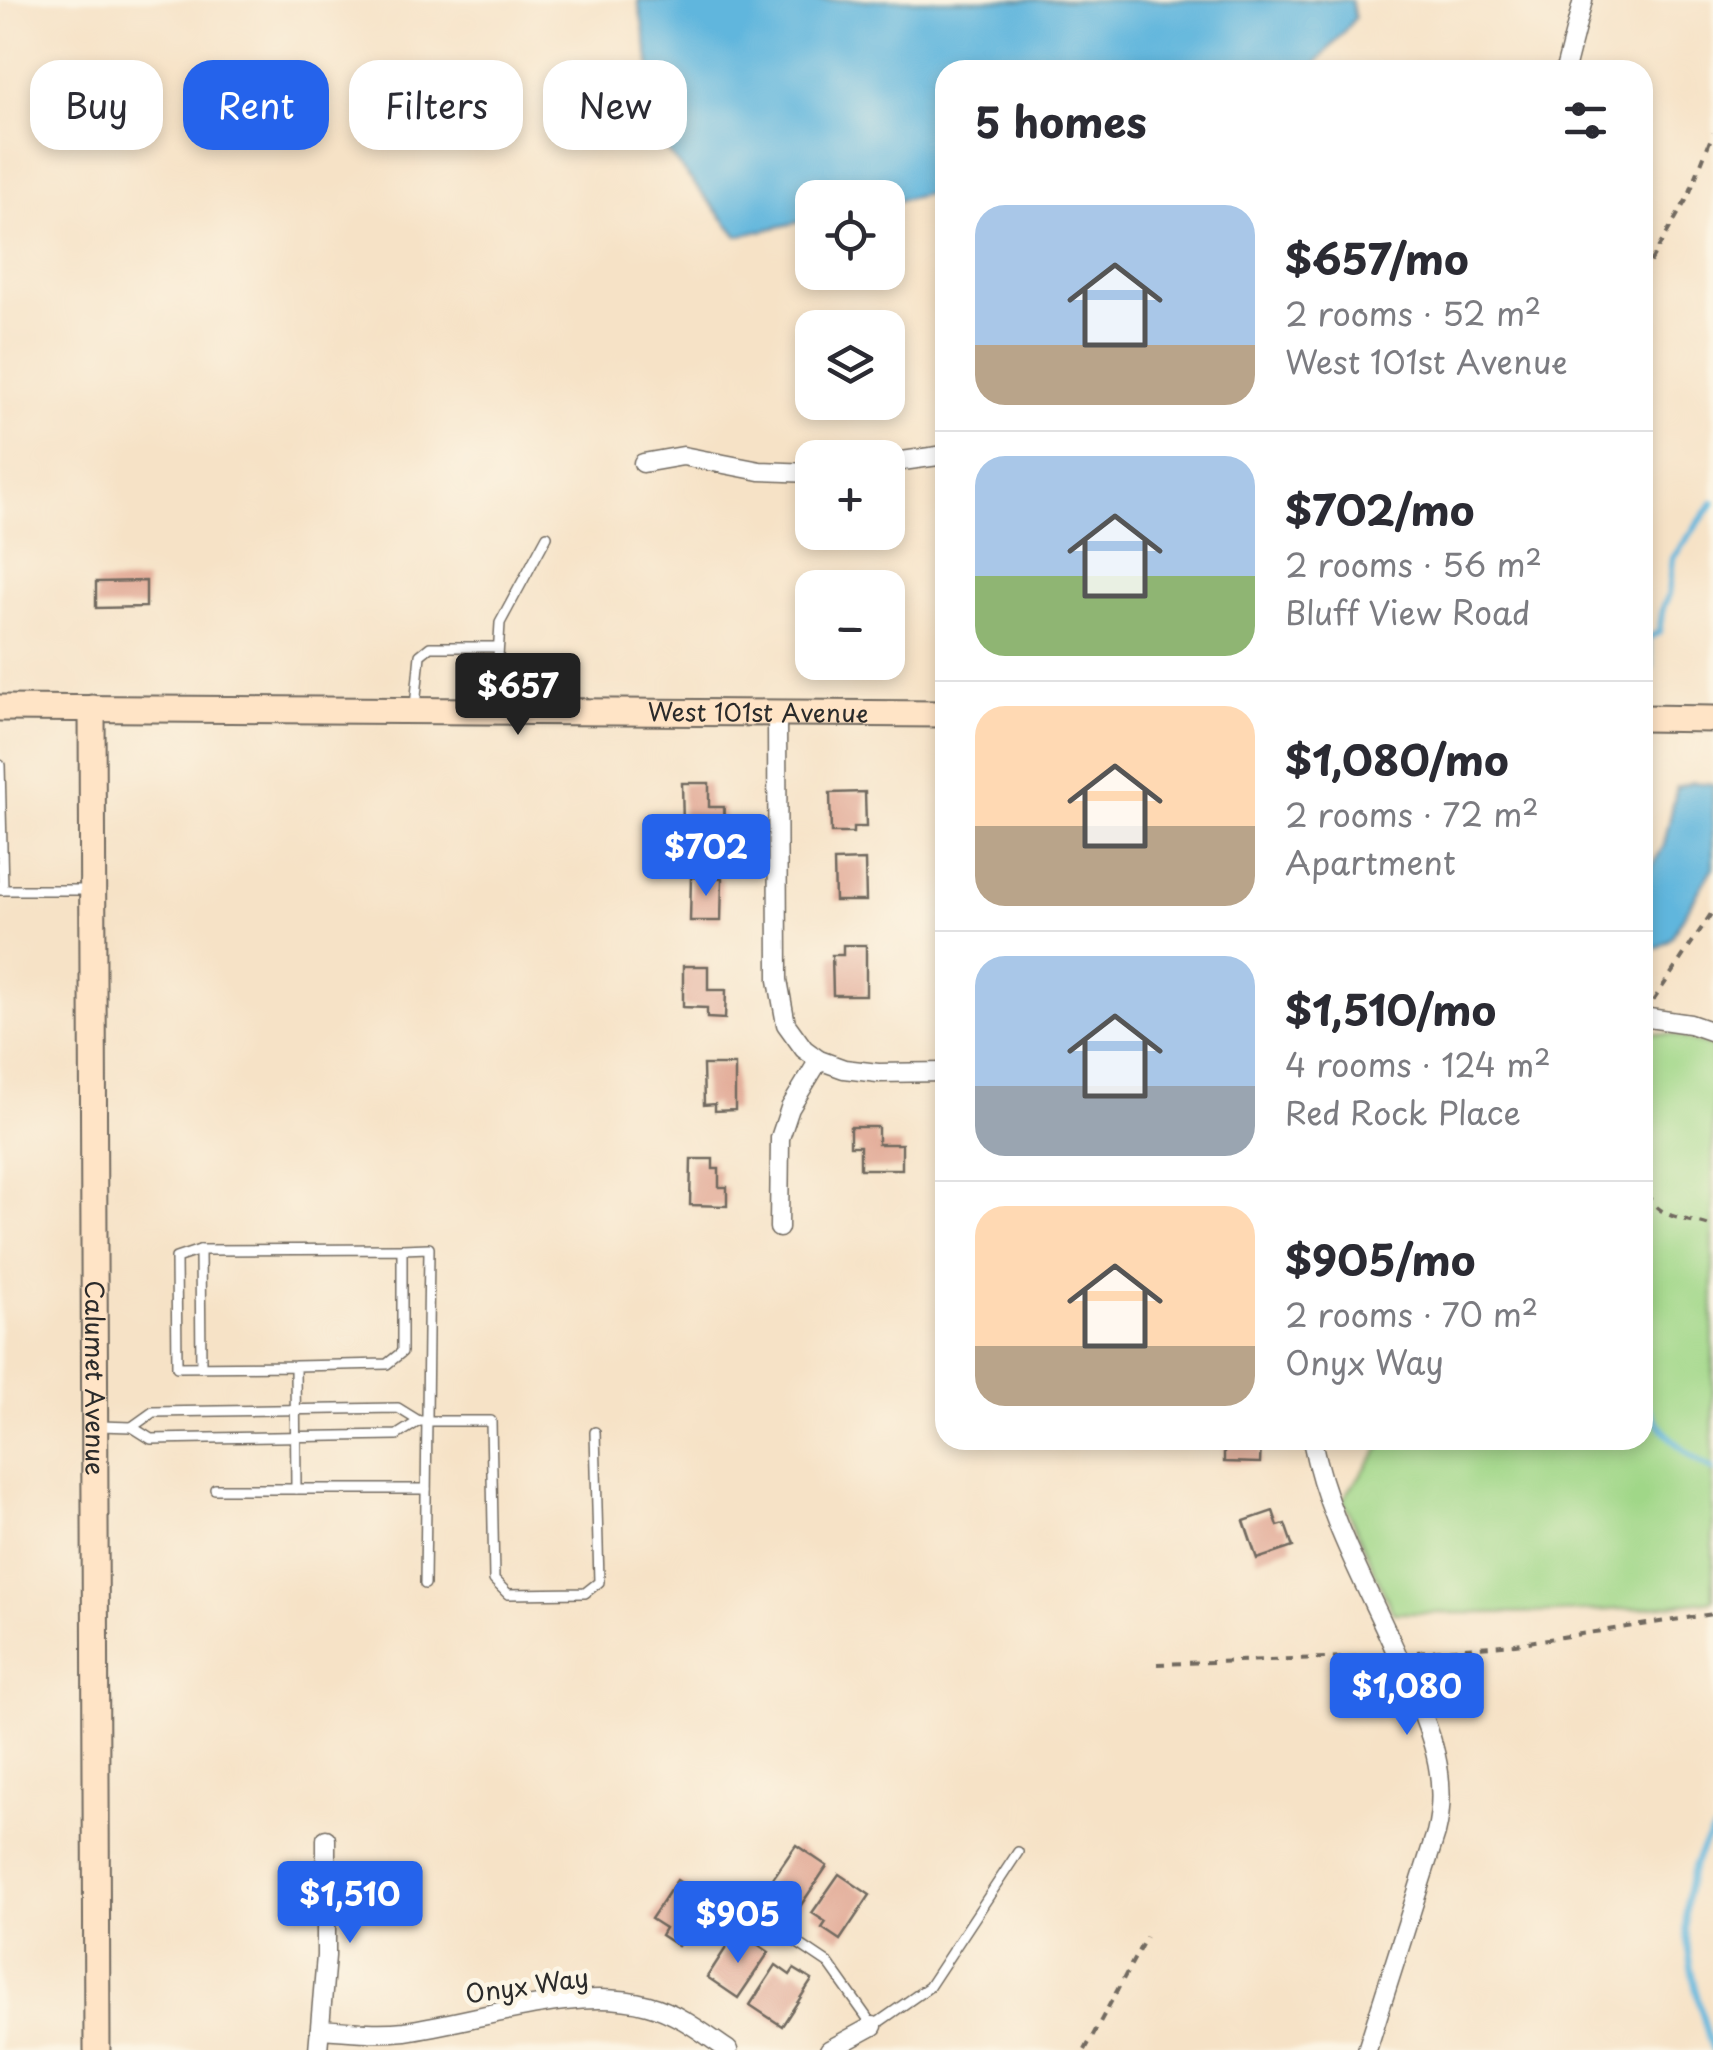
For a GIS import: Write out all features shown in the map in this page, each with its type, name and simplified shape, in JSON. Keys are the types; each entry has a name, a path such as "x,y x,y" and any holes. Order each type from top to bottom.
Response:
{"street":[{"path":"1568,60 1583,0"},
{"path":"643,464 683,456 760,471 795,472"},
{"path":"905,461 935,456"},
{"name":"West 101st Avenue","path":"0,708 935,714"},
{"name":"Calumet Avenue","path":"92,708 96,2050"},
{"path":"777,713 779,996 786,1024 819,1060 860,1072 935,1072"},
{"path":"1653,718 1713,719"},
{"path":"1653,1019 1690,1024 1713,1032"},
{"path":"779,1228 780,1138 790,1108 819,1060"},
{"path":"1315,1450 1332,1506 1436,1748 1442,1802 1367,2050"},
{"path":"318,2050 326,1928 326,1839"},
{"name":"Onyx Way","path":"320,2029 392,2032 550,2005 623,2000 672,2014 728,2050"},
{"path":"829,2050 874,2026"}],"lane":[{"path":"495,711 500,623 546,536"},
{"path":"415,710 420,655 430,647 497,647"},
{"path":"0,765 1,890 92,890"},
{"path":"402,1249 402,1352 388,1364 177,1368 176,1258 200,1250 429,1248 423,1421 425,1584"},
{"path":"200,1250 200,1367"},
{"path":"295,1366 296,1489"},
{"path":"132,1427 153,1412 398,1408 423,1421"},
{"path":"94,1426 132,1427 151,1439 397,1434 423,1421 491,1420 494,1580 508,1594 585,1593 599,1582 594,1432"},
{"path":"214,1489 426,1489"},
{"path":"759,1918 830,1964 874,2026 929,1987 1018,1852"}],"path":[{"path":"1653,257 1688,197 1713,133"},
{"path":"1653,1003 1713,911"},
{"path":"1653,1204 1670,1216 1713,1227"},
{"path":"1158,1664 1333,1660 1515,1644 1713,1614"},
{"path":"1085,2050 1146,1937"}],"green space":[{"path":"1653,1033 1713,1047 1713,1600 1593,1611 1393,1613 1343,1499 1379,1450 1653,1450"}],"water":[{"path":"638,0 1351,0 1355,18 1319,60 935,60 935,192 905,199 905,180 795,180 795,223 738,236 666,150 687,150 687,60 649,60"},
{"path":"1692,782 1713,784 1713,867 1671,938 1653,948 1653,865 1664,845 1677,787"}],"building":[{"path":"146,581 146,607 96,608 96,582"},
{"path":"682,783 709,783 709,807 724,807 725,836 706,836 706,825 683,825"},
{"path":"865,792 866,827 853,827 853,833 831,833 830,793"},
{"path":"865,860 866,901 835,901 834,861"},
{"path":"691,877 722,878 721,921 690,921"},
{"path":"843,945 866,945 866,995 833,995 832,955 843,955"},
{"path":"683,966 708,966 708,990 726,990 725,1019 707,1018 707,1008 683,1007"},
{"path":"703,1065 735,1065 735,1110 715,1111 715,1104 704,1105"},
{"path":"850,1127 878,1127 878,1144 902,1144 902,1169 860,1169 860,1146 850,1146"},
{"path":"691,1159 713,1159 713,1169 719,1169 719,1187 727,1187 727,1206 690,1205"},
{"path":"1224,1450 1261,1450 1260,1463 1224,1462"},
{"path":"1273,1511 1278,1526 1285,1524 1293,1547 1257,1559 1244,1521"},
{"path":"796,1845 827,1866 797,1911 779,1900 783,1893 769,1884"},
{"path":"839,1874 870,1895 840,1940 822,1928 826,1922 812,1913"},
{"path":"677,1880 709,1901 678,1946 661,1935 665,1928 651,1919"},
{"path":"733,1937 747,1946 751,1940 769,1952 738,1998 707,1977"},
{"path":"776,1965 790,1975 794,1969 812,1980 782,2026 750,2005"}],"waterway":[{"path":"1653,635 1659,632 1669,594 1673,558 1713,503"},
{"path":"1653,1416 1671,1438 1713,1470"},
{"path":"1712,2050 1691,1967 1686,1911 1689,1883 1713,1832"}]}
